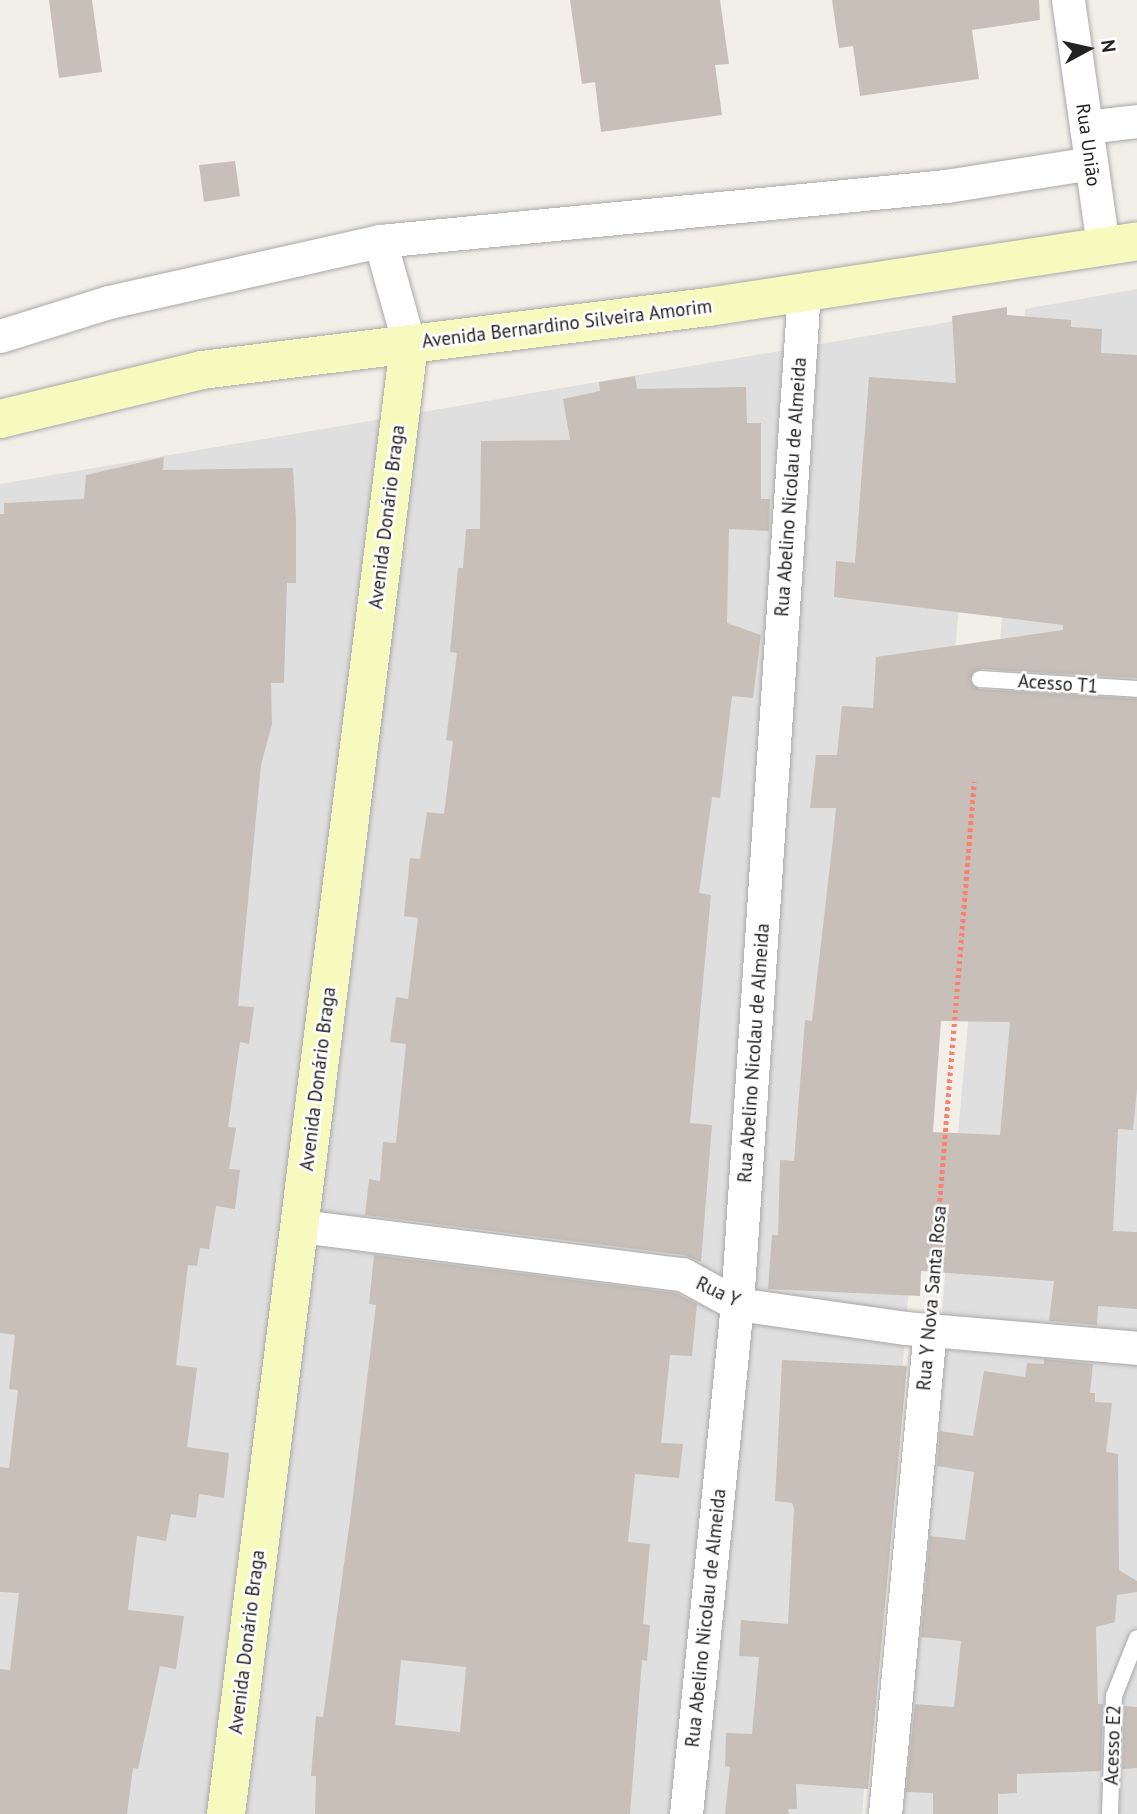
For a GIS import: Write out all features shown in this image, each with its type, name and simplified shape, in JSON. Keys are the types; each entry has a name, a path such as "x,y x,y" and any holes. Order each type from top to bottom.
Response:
{"street":[{"name":"Rua União","path":"1068,0 1091,163 1120,244"},
{"path":"1086,127 1137,121"},
{"path":"0,336 109,302 380,241 946,186 1091,163"},
{"path":"380,241 409,344"},
{"name":"Avenida Bernardino Silveira Amorim","path":"0,419 202,370 708,307 804,290 1120,244"},
{"name":"Rua Abelino Nicolau de Almeida","path":"686,1814 737,1304 804,290"},
{"name":"Avenida Donário Braga","path":"226,1814 409,344"},
{"name":"Rua Y","path":"300,1226 681,1274 737,1304 930,1328 1137,1348"},
{"name":"Rua Y Nova Santa Rosa","path":"885,1814 930,1328"}],"lane":[{"name":"Acesso T1","path":"980,678 1137,689"},
{"name":"Acesso E2","path":"1110,1814 1114,1696 1137,1638"}],"path":[{"name":"Rua Y Nova Santa Rosa","path":"930,1328 974,782"}],"shaded area":[{"path":"1137,289 1137,1814 896,1814 988,804 1025,309"},
{"path":"984,316 944,779 906,1328 862,1814 0,1814 0,484"}],"building":[{"path":"49,0 92,0 102,72 59,78"},
{"path":"570,0 720,0 729,64 715,65 722,115 601,132 595,82 582,84"},
{"path":"832,0 1039,0 1040,20 972,30 979,79 860,96 853,46 839,48"},
{"path":"235,161 240,196 204,202 199,165"},
{"path":"1007,307 1007,315 1071,320 1071,327 1102,329 1101,353 1137,355 1137,678 981,669 970,679 979,689 1137,699 1137,1089 1133,1130 1118,1129 1113,1231 1137,1232 1137,1309 1098,1306 1097,1325 1049,1321 1054,1281 921,1271 920,1296 768,1289 772,1235 778,1235 780,1160 794,1161 805,1020 812,1021 836,808 810,808 816,755 837,755 842,706 873,708 876,657 1063,630 1063,625 834,597 836,561 855,563 869,377 956,383 952,316","holes":["941,1021 1010,1022 1000,1135 933,1132"]},
{"path":"635,376 637,389 746,387 747,423 761,423 761,499 770,499 769,531 729,529 727,623 761,635 753,698 732,696 720,798 712,797 699,893 711,895 690,1123 712,1125 701,1262 684,1255 365,1215 369,1179 380,1181 383,1142 396,1143 406,1044 390,1042 396,997 408,999 418,918 404,916 410,858 420,859 427,812 444,814 453,741 446,740 457,653 450,652 458,568 463,568 466,529 480,529 481,441 570,440 563,399 600,391 599,382"},
{"path":"164,457 163,470 293,468 296,583 287,583 284,683 271,683 272,724 261,765 238,1006 254,1007 249,1044 240,1042 228,1127 236,1128 229,1169 240,1170 235,1209 216,1206 209,1249 200,1248 197,1266 188,1265 176,1365 197,1368 187,1447 229,1453 224,1498 199,1494 196,1518 171,1514 166,1541 137,1536 128,1610 184,1616 176,1669 160,1666 138,1769 133,1768 127,1814 0,1814 0,1669 10,1670 19,1593 0,1592 0,1467 9,1468 18,1390 9,1389 15,1335 0,1333 0,514 4,514 4,503 84,499 86,475"},
{"path":"374,1255 676,1293 697,1304 692,1356 670,1355 661,1443 683,1444 679,1478 635,1474 628,1542 650,1544 643,1624 650,1625 647,1661 642,1660 630,1814 315,1814 316,1776 311,1776 316,1716 323,1717 350,1520 376,1305 369,1304","holes":["401,1660 466,1667 460,1732 395,1725"]},
{"path":"1044,1359 1093,1364 1090,1393 1095,1393 1095,1402 1112,1403 1106,1452 1118,1454 1119,1570 1137,1581 1137,1592 1117,1595 1115,1622 1096,1627 1098,1704 1103,1704 1101,1771 1017,1774 1017,1793 998,1794 998,1814 933,1814 933,1793 906,1792 915,1704 954,1707 961,1641 921,1637 930,1536 965,1540 974,1472 937,1466 940,1431 973,1436 984,1371 1025,1377 1027,1363 1044,1364"},
{"path":"782,1360 907,1366 868,1789 796,1784 797,1809 788,1809 789,1814 725,1814 730,1767 725,1766 726,1733 752,1734 759,1657 739,1656 741,1620 788,1624 794,1508 792,1503 775,1501"},
{"path":"1124,1706 1137,1707 1137,1768 1122,1769"}]}
